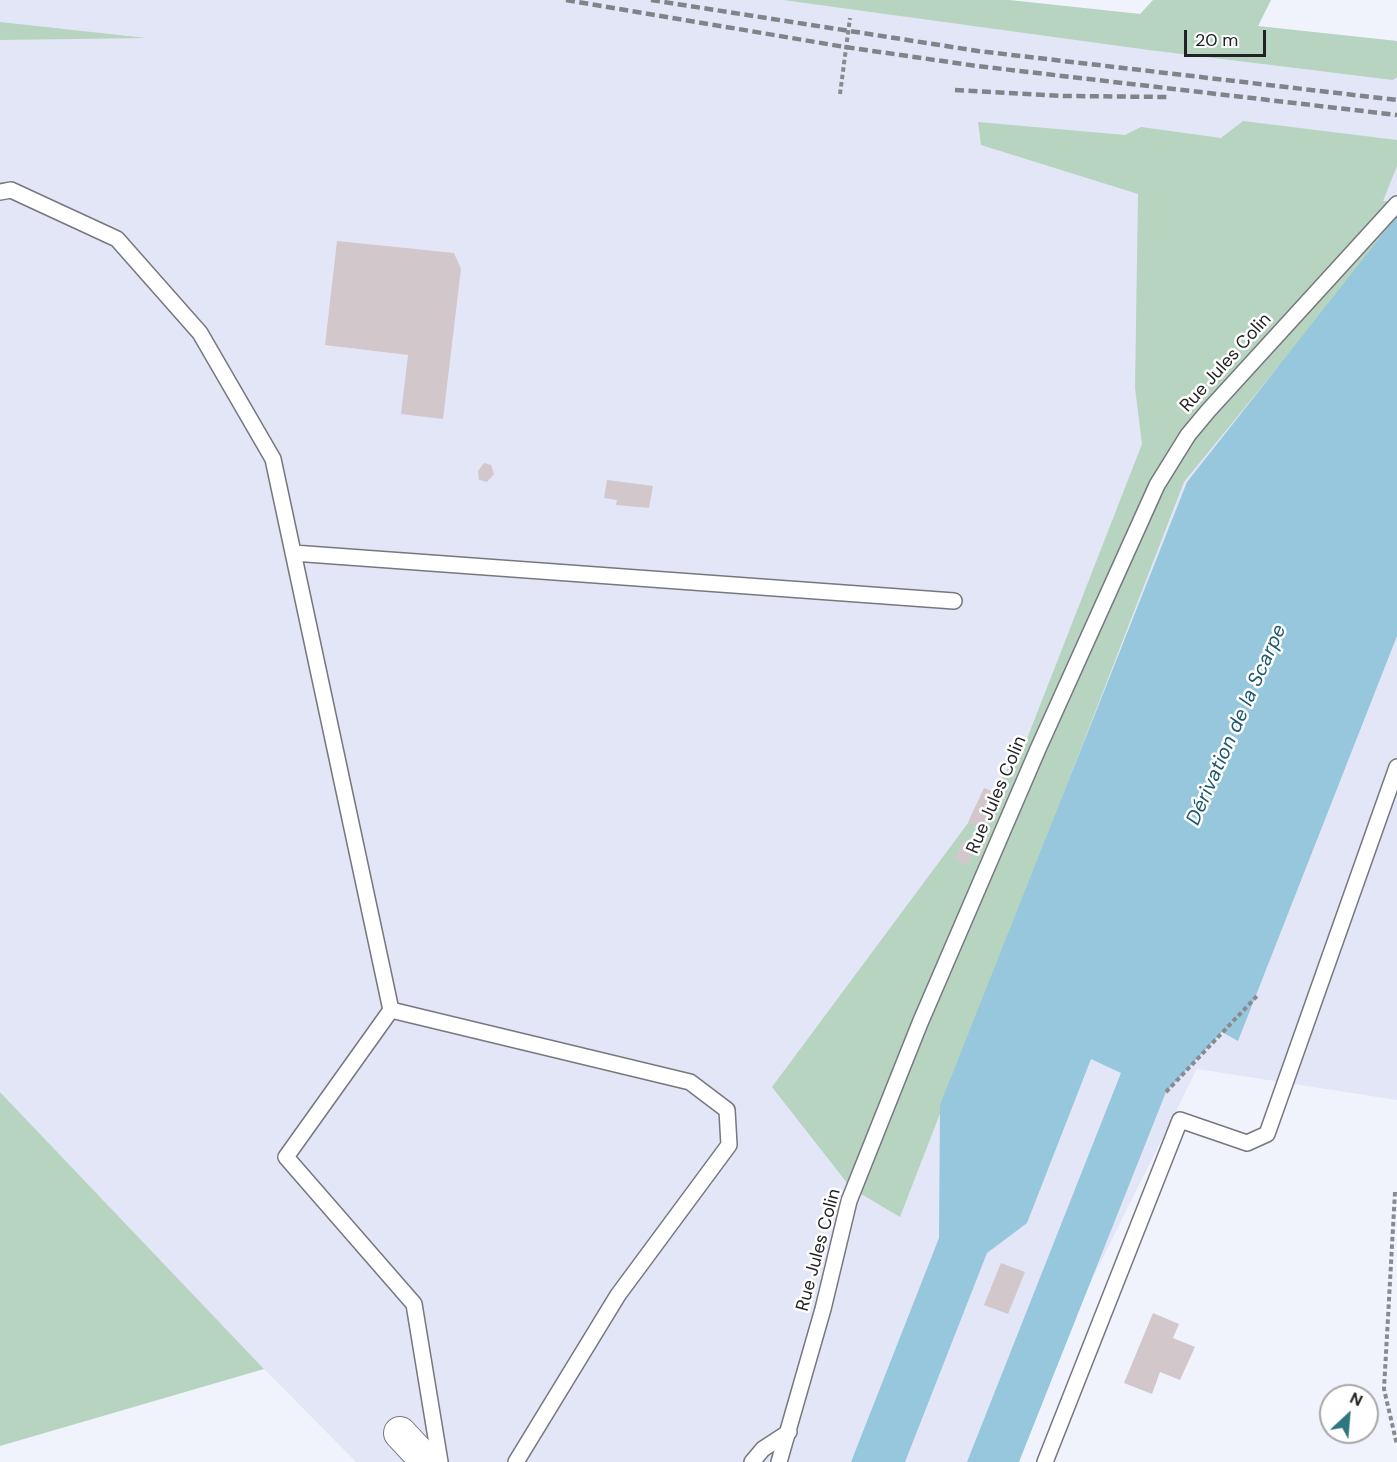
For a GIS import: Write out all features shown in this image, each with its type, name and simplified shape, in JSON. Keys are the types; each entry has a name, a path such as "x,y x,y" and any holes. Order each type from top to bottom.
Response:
{"street":[{"path":"400,1433 427,1462"}],"lane":[{"path":"0,192 11,190 117,239 200,333 273,459 391,1011 286,1157 414,1304 440,1462"},
{"name":"Rue Jules Colin","path":"779,1462 853,1191 911,1045 1028,771 1156,484 1182,443 1208,411 1397,204"},
{"path":"293,553 954,601"},
{"path":"1045,1462 1180,1120 1247,1143 1267,1134 1397,767"},
{"path":"391,1011 690,1082 727,1110 729,1145 618,1295 516,1462"},
{"path":"752,1462 763,1449 789,1432"}],"path":[{"path":"840,94 850,18"},
{"path":"1166,1092 1257,996"},
{"path":"1395,1192 1383,1389 1397,1445"}],"shaded area":[{"path":"0,0 1008,0 1397,41 1397,1100 1197,1069 1001,1462 356,1462 264,1369 0,1092"}],"green space":[{"path":"783,0 1009,0 1140,14 1153,0 1271,0 1258,26 1397,41 1397,77 1393,80 1149,50"},
{"path":"0,22 146,38 0,40"},
{"path":"1243,121 1397,140 1397,166 1383,201 1397,202 1397,221 1184,482 900,1217 851,1188 772,1087 1023,749 1142,444 1135,388 1138,194 981,145 978,122 1125,135 1141,127 1221,138"},
{"path":"0,1092 264,1369 0,1446"}],"water":[{"name":"Dérivation de la Scarpe","path":"1397,216 1397,636 1238,1041 1222,1032 1166,1092 1019,1462 967,1462 1121,1073 1091,1059 1027,1223 987,1253 905,1462 851,1462 939,1238 940,1105 1187,482"}],"building":[{"path":"337,241 454,253 461,269 443,419 401,414 408,355 325,345"},
{"path":"484,463 491,465 494,474 487,482 479,480 478,471"},
{"path":"607,480 653,486 649,508 616,505 617,500 604,498"},
{"path":"984,788 996,793 982,828 968,822"},
{"path":"963,839 976,844 967,865 955,860"},
{"path":"1001,1263 1025,1272 1008,1314 984,1305"},
{"path":"1153,1313 1179,1324 1173,1338 1195,1347 1180,1380 1160,1372 1152,1394 1124,1383"}],"railway":[{"path":"566,0 845,47 977,66 1397,115"},
{"path":"651,0 978,51 1397,100"},
{"path":"955,90 1065,96 1168,97"}]}
